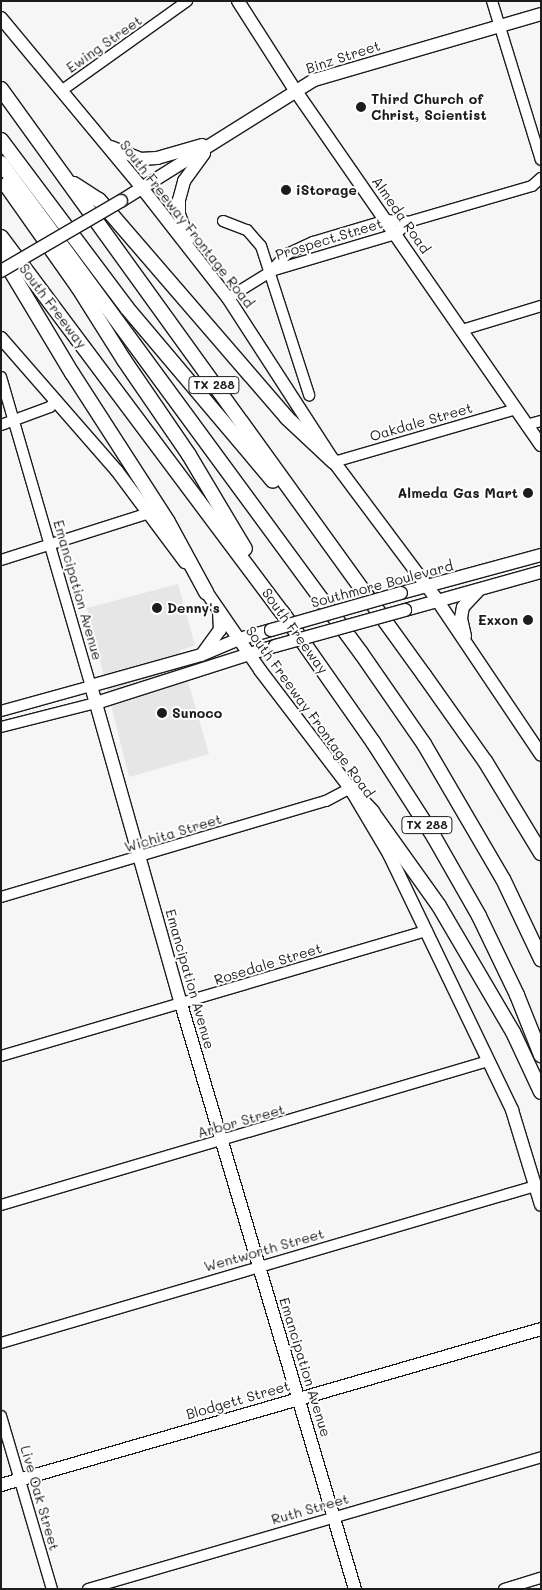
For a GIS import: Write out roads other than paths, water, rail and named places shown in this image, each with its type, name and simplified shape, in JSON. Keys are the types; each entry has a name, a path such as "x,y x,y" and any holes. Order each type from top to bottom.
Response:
{"highway":[{"name":"TX 288","path":"1,89 485,762 541,853"},
{"path":"1,140 127,308 217,413 362,590"},
{"path":"1,163 361,653 424,744 504,879 541,959"},
{"path":"1,178 78,287 124,360 189,455 282,612"},
{"path":"67,179 99,200 287,418 334,462"},
{"name":"South Freeway","path":"1,237 282,612 373,742 434,836 479,916 517,995 541,1055"},
{"path":"1,255 72,373 168,522 206,592"},
{"path":"350,788 372,812 439,906 513,1032 541,1092"}],"main road":[{"name":"Almeda Road","path":"238,1 295,90 387,220 541,445"},
{"name":"Binz Street","path":"1,271 142,188 295,90 314,80 541,14"},
{"name":"South Freeway Frontage Road","path":"1,18 142,188 228,298 334,462 428,587 536,740 541,755"},
{"path":"106,145 140,159 157,158 215,142"},
{"path":"199,261 183,228 178,200 184,181 215,142"},
{"name":"South Freeway Frontage Road","path":"1,338 118,471 250,655 350,788 389,854 512,1110 541,1205"},
{"name":"Southmore Boulevard","path":"90,686 201,655 239,639 541,555"},
{"path":"96,703 276,646 541,572"},
{"path":"466,643 461,618 463,607 480,590"},
{"path":"201,655 220,630 219,611"},
{"name":"Emancipation Avenue","path":"90,686 355,1589"},
{"name":"Blodgett Street","path":"1,1485 541,1329"}],"street":[{"name":"Ewing Street","path":"61,91 187,1"},
{"path":"492,1 541,160"},
{"path":"387,220 408,222 536,186 541,178"},
{"name":"Prospect Street","path":"270,272 286,254 313,242 387,220"},
{"path":"223,221 247,230 261,246 309,395"},
{"path":"396,234 408,222"},
{"name":"Prospect Street","path":"228,298 270,272 396,234"},
{"path":"462,330 541,306"},
{"name":"Emancipation Avenue","path":"1,377 90,686"},
{"path":"1,425 50,407 56,400"},
{"name":"Oakdale Street","path":"334,462 516,409"},
{"path":"526,425 541,421"},
{"path":"1,560 50,546 148,513"},
{"name":"Southmore Boulevard","path":"1,712 90,686"},
{"path":"1,727 96,703"},
{"name":"Wichita Street","path":"1,897 326,801 350,788"},
{"name":"Rosedale Street","path":"1,1056 427,931"},
{"name":"Arbor Street","path":"1,1205 488,1061"},
{"name":"Wentworth Street","path":"1,1343 535,1186"},
{"name":"Live Oak Street","path":"1,1416 52,1589"},
{"name":"Ruth Street","path":"88,1589 541,1456"},
{"path":"504,1589 541,1578"}],"place":[{"name":"Third Church of Christ, Scientist","path":"361,107"},
{"name":"iStorage","path":"286,190"},
{"name":"Almeda Gas Mart","path":"528,493"},
{"name":"Denny's","path":"157,608"},
{"name":"Exxon","path":"528,620"},
{"name":"Sunoco","path":"162,713"}]}
